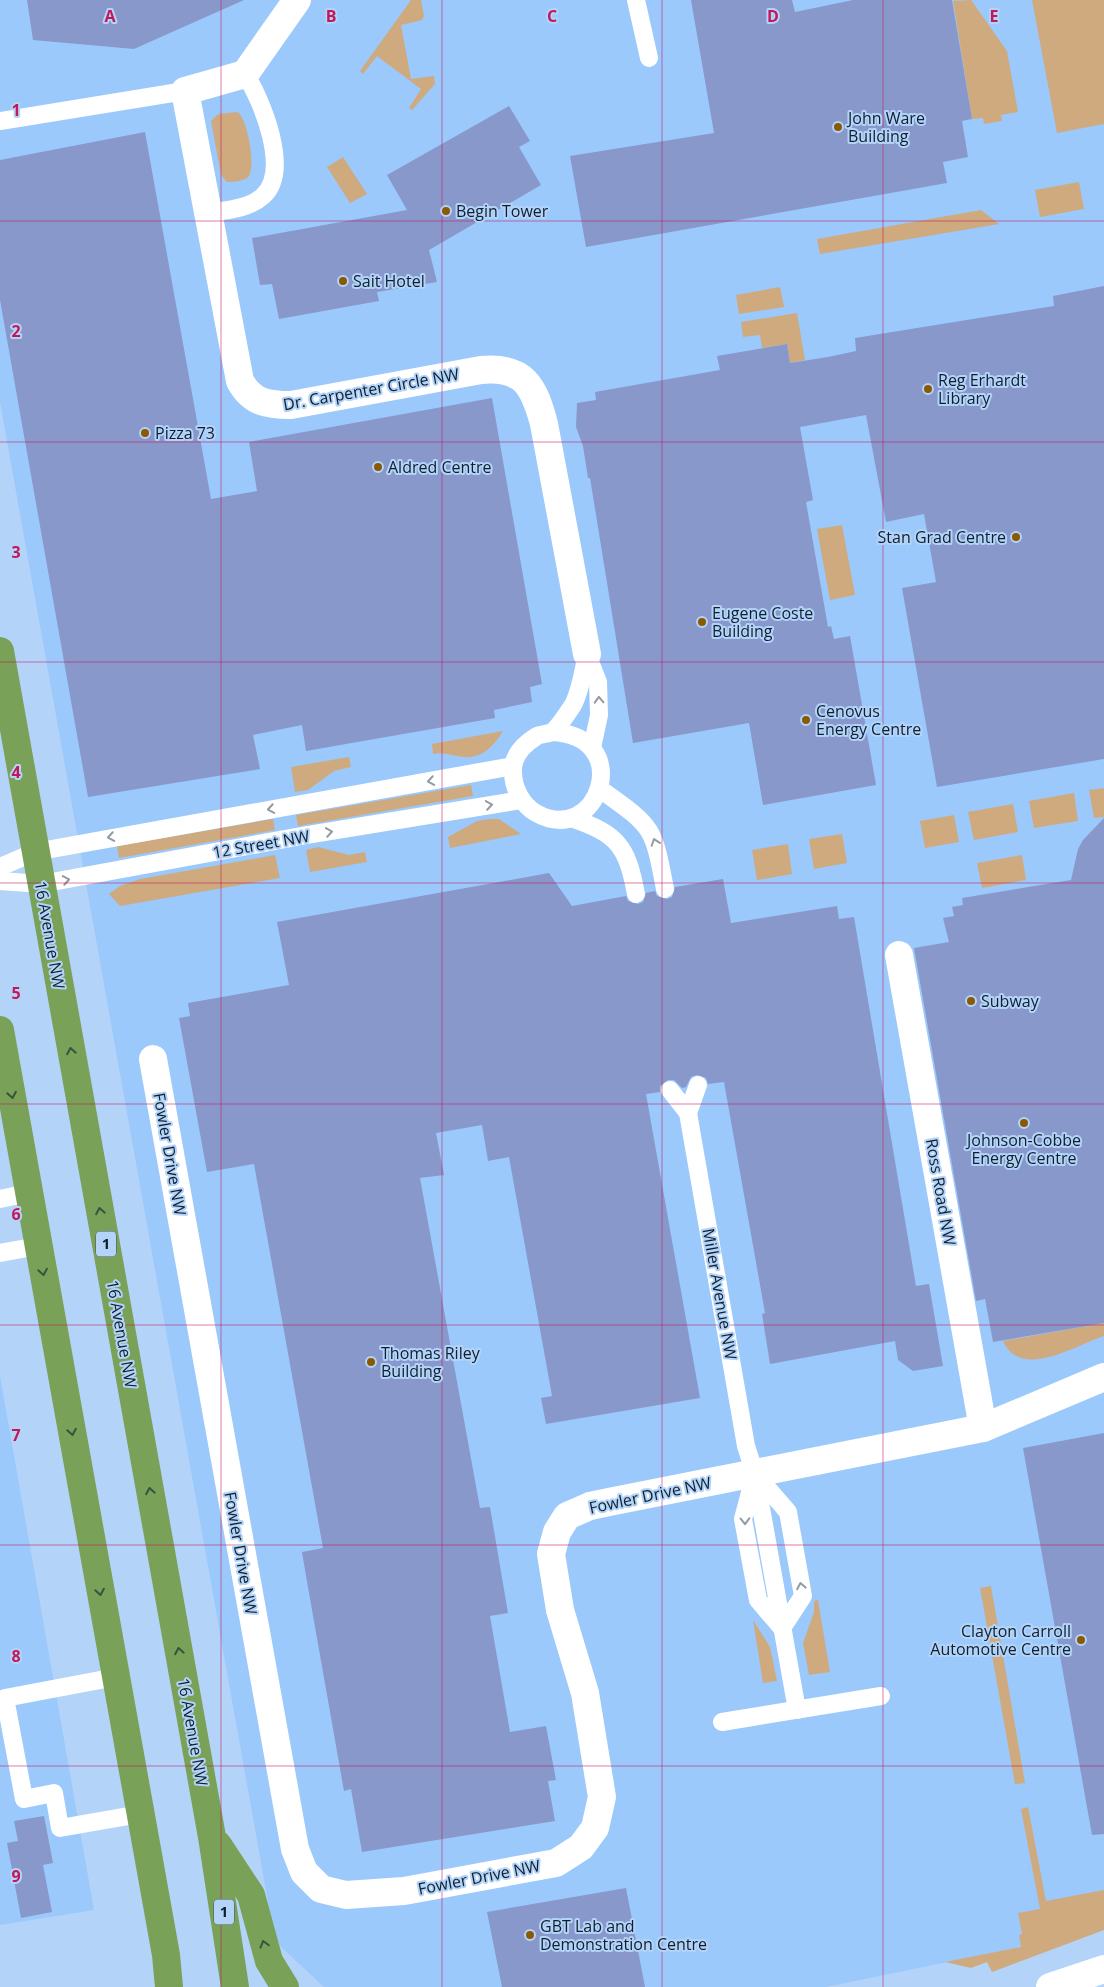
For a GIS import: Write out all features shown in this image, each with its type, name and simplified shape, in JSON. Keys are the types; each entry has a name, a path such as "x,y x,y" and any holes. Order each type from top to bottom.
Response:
{"highway":[{"name":"16 Avenue NW","path":"0,651 212,1837 235,1987"},
{"path":"0,1030 166,1955 169,1987"},
{"path":"212,1837 250,1896 269,1961 285,1987"},
{"path":"151,1987 166,1955"}],"street":[{"path":"185,91 245,74 297,0"},
{"name":"Dr. Carpenter Circle NW","path":"185,91 236,366 245,390 255,400 269,405 291,405 498,369 509,371 522,378 534,392 544,424 587,654"},
{"name":"Ross Road NW","path":"900,955 983,1428"},
{"name":"Fowler Drive NW","path":"153,1059 295,1849 304,1872 322,1889 346,1895 404,1891 556,1862 581,1847 595,1828 602,1797 585,1693 560,1610 551,1554 557,1532 567,1516 590,1506 983,1428 1104,1377"},
{"path":"1050,1987 1104,1969"}],"lane":[{"path":"636,0 649,58"},
{"path":"208,213 251,204 272,185 276,168 264,109 245,74"},
{"path":"0,121 185,91"},
{"path":"552,732 572,705 581,682 587,654"},
{"path":"587,654 598,682 599,715 592,748"},
{"path":"552,732 574,735 592,748 599,761 602,775 600,789 594,802 583,812 571,818 557,820 543,817 531,810 521,800 515,787 513,766 517,753 525,745 538,736 552,732"},
{"name":"12 Street NW","path":"0,867 35,852 513,766"},
{"path":"600,789 633,812 650,829 656,842 665,890"},
{"name":"12 Street NW","path":"0,881 41,884 289,839 521,800"},
{"path":"571,818 593,826 619,843 631,870 636,894"},
{"path":"688,1112 698,1085"},
{"name":"Miller Avenue NW","path":"670,1090 688,1112 746,1446 755,1474"},
{"path":"0,1199 29,1193"},
{"path":"0,1253 38,1246"},
{"path":"755,1474 744,1519 746,1536 758,1600 782,1628 797,1710"},
{"path":"755,1474 788,1512 803,1596 782,1628"},
{"path":"116,1677 5,1698 24,1799 54,1793 60,1828 140,1814"},
{"path":"722,1722 881,1696"}],"shaded area":[{"path":"0,0 1104,0 1104,1922 1021,1947 826,1987 324,1987 280,1946 273,1930 0,402"},
{"path":"411,0 421,0 424,16 422,20 401,25 411,79 434,76 435,84 412,110 409,108 421,89 377,56 363,74 360,71"},
{"path":"971,0 1007,51 1018,112 1001,115 1002,121 984,124 983,118 972,119 953,1"},
{"path":"1032,0 1104,0 1104,124 1057,133"},
{"path":"237,112 241,115 247,131 251,152 251,171 245,179 227,182 221,175 211,121 218,114"},
{"path":"343,157 367,194 350,203 327,167"},
{"path":"1079,182 1084,209 1040,217 1035,190"},
{"path":"981,210 999,224 820,254 817,239"},
{"path":"780,287 784,307 739,314 736,295"},
{"path":"797,313 805,360 790,363 787,344 762,348 760,335 743,337 741,322"},
{"path":"842,525 855,595 830,600 817,529"},
{"path":"503,731 489,748 472,757 442,753 433,754 432,744"},
{"path":"349,757 351,767 334,771 308,790 295,792 291,767"},
{"path":"471,785 473,796 298,826 296,815"},
{"path":"1104,788 1104,817 1094,818 1089,790"},
{"path":"1074,793 1078,821 1034,828 1029,801"},
{"path":"1013,804 1018,832 974,840 968,812"},
{"path":"954,815 959,842 925,848 920,821"},
{"path":"273,819 275,830 119,858 117,846"},
{"path":"499,819 521,834 450,848 448,837 477,821"},
{"path":"842,834 847,863 814,869 809,839"},
{"path":"788,844 792,874 757,880 752,850"},
{"path":"318,847 349,855 365,852 367,862 310,872 306,850"},
{"path":"275,855 280,878 120,906 109,894 120,886 140,879"},
{"path":"1022,855 1026,880 982,888 977,863"},
{"path":"1104,1323 1104,1336 1050,1357 1022,1358 1011,1353 1003,1341"},
{"path":"0,1376 94,1910 0,1925"},
{"path":"991,1586 1025,1783 1015,1784 980,1588"},
{"path":"818,1600 830,1672 809,1675 803,1643 814,1612 814,1601"},
{"path":"753,1620 770,1647 777,1681 763,1683"},
{"path":"1028,1807 1046,1901 1104,1890 1104,1930 992,1972 987,1962 971,1968 945,1962 1021,1947 1019,1935 1022,1934 1018,1913 1040,1909 1021,1809"}],"building":[{"path":"27,0 244,0 134,49 33,40"},
{"name":"John Ware Building","path":"691,0 792,0 795,12 853,0 952,0 972,119 962,121 968,157 943,162 947,183 586,247 570,156 714,133"},
{"name":"Begin Tower","path":"509,106 530,141 519,147 541,185 429,250 437,282 377,292 379,301 279,319 272,284 260,285 252,238 407,210 387,175"},
{"name":"Aldred Centre","path":"145,132 211,499 257,491 249,442 492,398 542,684 530,687 532,702 494,710 495,718 306,751 302,725 253,735 260,769 88,797 0,300 0,160"},
{"name":"Stan Grad Centre","path":"1104,286 1104,759 937,787 902,588 936,582 924,514 886,522 866,415 800,427 813,500 806,502 828,627 831,626 834,639 850,636 876,785 763,805 749,723 633,743 590,478 588,478 583,446 576,427 577,403 596,400 595,392 720,370 717,356 787,344 790,363 828,357 856,351 855,338 1054,306 1053,296"},
{"name":"Johnson-Cobbe Energy Centre","path":"1104,818 1104,1323 993,1342 985,1299 976,1301 914,948 949,942 943,918 954,916 952,907 963,905 962,898 1071,880 1078,849 1083,840"},
{"name":"Thomas Riley Building","path":"549,873 572,906 626,896 628,901 638,904 643,902 646,893 655,891 657,896 667,899 672,897 675,887 723,879 731,923 837,906 839,919 854,917 916,1286 929,1284 943,1366 913,1371 898,1360 895,1341 770,1364 762,1314 765,1313 724,1082 708,1084 706,1078 697,1075 691,1077 686,1087 682,1088 674,1080 668,1080 660,1086 660,1092 646,1094 700,1398 546,1424 541,1398 552,1396 509,1157 488,1161 482,1125 436,1133 444,1175 420,1178 480,1508 490,1507 508,1613 490,1616 510,1732 546,1726 556,1780 548,1781 555,1821 362,1852 351,1789 344,1791 302,1552 323,1548 254,1164 207,1172 179,1018 190,1016 188,1003 289,985 277,922"},
{"name":"Clayton Carroll Automotive Centre","path":"1104,1433 1104,1834 1092,1835 1023,1448"},
{"path":"44,1816 53,1863 43,1865 52,1912 21,1918 7,1843 18,1841 14,1821"},
{"name":"GBT Lab and Demonstration Centre","path":"626,1888 645,1987 502,1987 487,1912"}],"place":[{"name":"John Ware Building","path":"838,127"},
{"name":"Begin Tower","path":"446,211"},
{"name":"Sait Hotel","path":"343,281"},
{"name":"Reg Erhardt Library","path":"928,389"},
{"name":"Pizza 73","path":"145,433"},
{"name":"Aldred Centre","path":"378,467"},
{"name":"Stan Grad Centre","path":"1016,537"},
{"name":"Eugene Coste Building","path":"702,622"},
{"name":"Cenovus Energy Centre","path":"806,720"},
{"name":"Subway","path":"971,1001"},
{"name":"Johnson-Cobbe Energy Centre","path":"1024,1123"},
{"name":"Thomas Riley Building","path":"371,1362"},
{"name":"Clayton Carroll Automotive Centre","path":"1081,1640"},
{"name":"GBT Lab and Demonstration Centre","path":"530,1935"}]}
